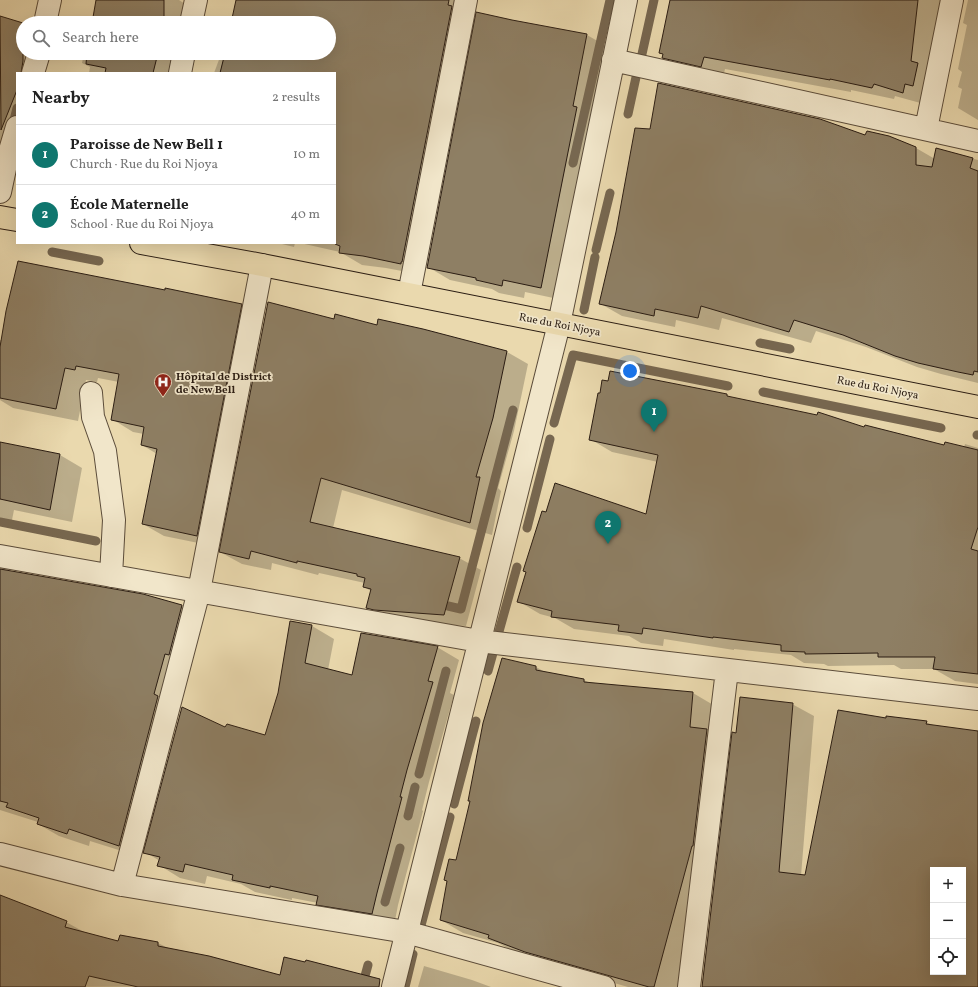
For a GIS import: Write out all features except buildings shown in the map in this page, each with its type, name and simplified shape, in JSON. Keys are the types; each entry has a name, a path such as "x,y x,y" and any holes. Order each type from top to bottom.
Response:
{"main road":[{"path":"0,217 16,220"},
{"name":"Rue du Roi Njoya","path":"146,244 262,265 978,407"}],"street":[{"path":"47,16 50,0"},
{"path":"193,16 196,0"},
{"path":"409,294 466,0"},
{"path":"393,987 559,324 626,0"},
{"path":"926,130 952,0"},
{"path":"33,72 36,60"},
{"path":"180,72 183,60"},
{"path":"613,60 978,141"},
{"path":"0,192 6,164 16,130"},
{"path":"122,885 199,591 262,265"},
{"path":"91,393 93,417 104,451 114,520 111,576"},
{"path":"0,556 479,641 978,699"},
{"path":"689,987 708,817 727,670"},
{"path":"0,854 122,885 406,932 604,987"}],"waterway":[{"path":"573,163 610,0"},
{"path":"642,54 654,0"},
{"path":"628,114 638,68"},
{"path":"12,128 16,112"},
{"path":"596,250 610,193"},
{"path":"52,252 99,261"},
{"path":"584,310 595,257"},
{"path":"760,343 790,349"},
{"path":"554,423 573,355 728,386"},
{"path":"763,392 941,428"},
{"path":"448,606 461,609 513,410"},
{"path":"527,528 550,439"},
{"path":"0,522 96,541"},
{"path":"488,671 517,567"},
{"path":"419,774 446,671"},
{"path":"454,804 476,721"},
{"path":"408,816 415,787"},
{"path":"420,929 450,817"},
{"path":"385,902 400,848"},
{"path":"405,987 413,954"},
{"path":"362,987 368,965"}],"place":[{"name":"Hôpital de District de New Bell","path":"163,397"},
{"name":"Paroisse de New Bell 1","path":"654,432"},
{"name":"École Maternelle","path":"608,544"}]}
